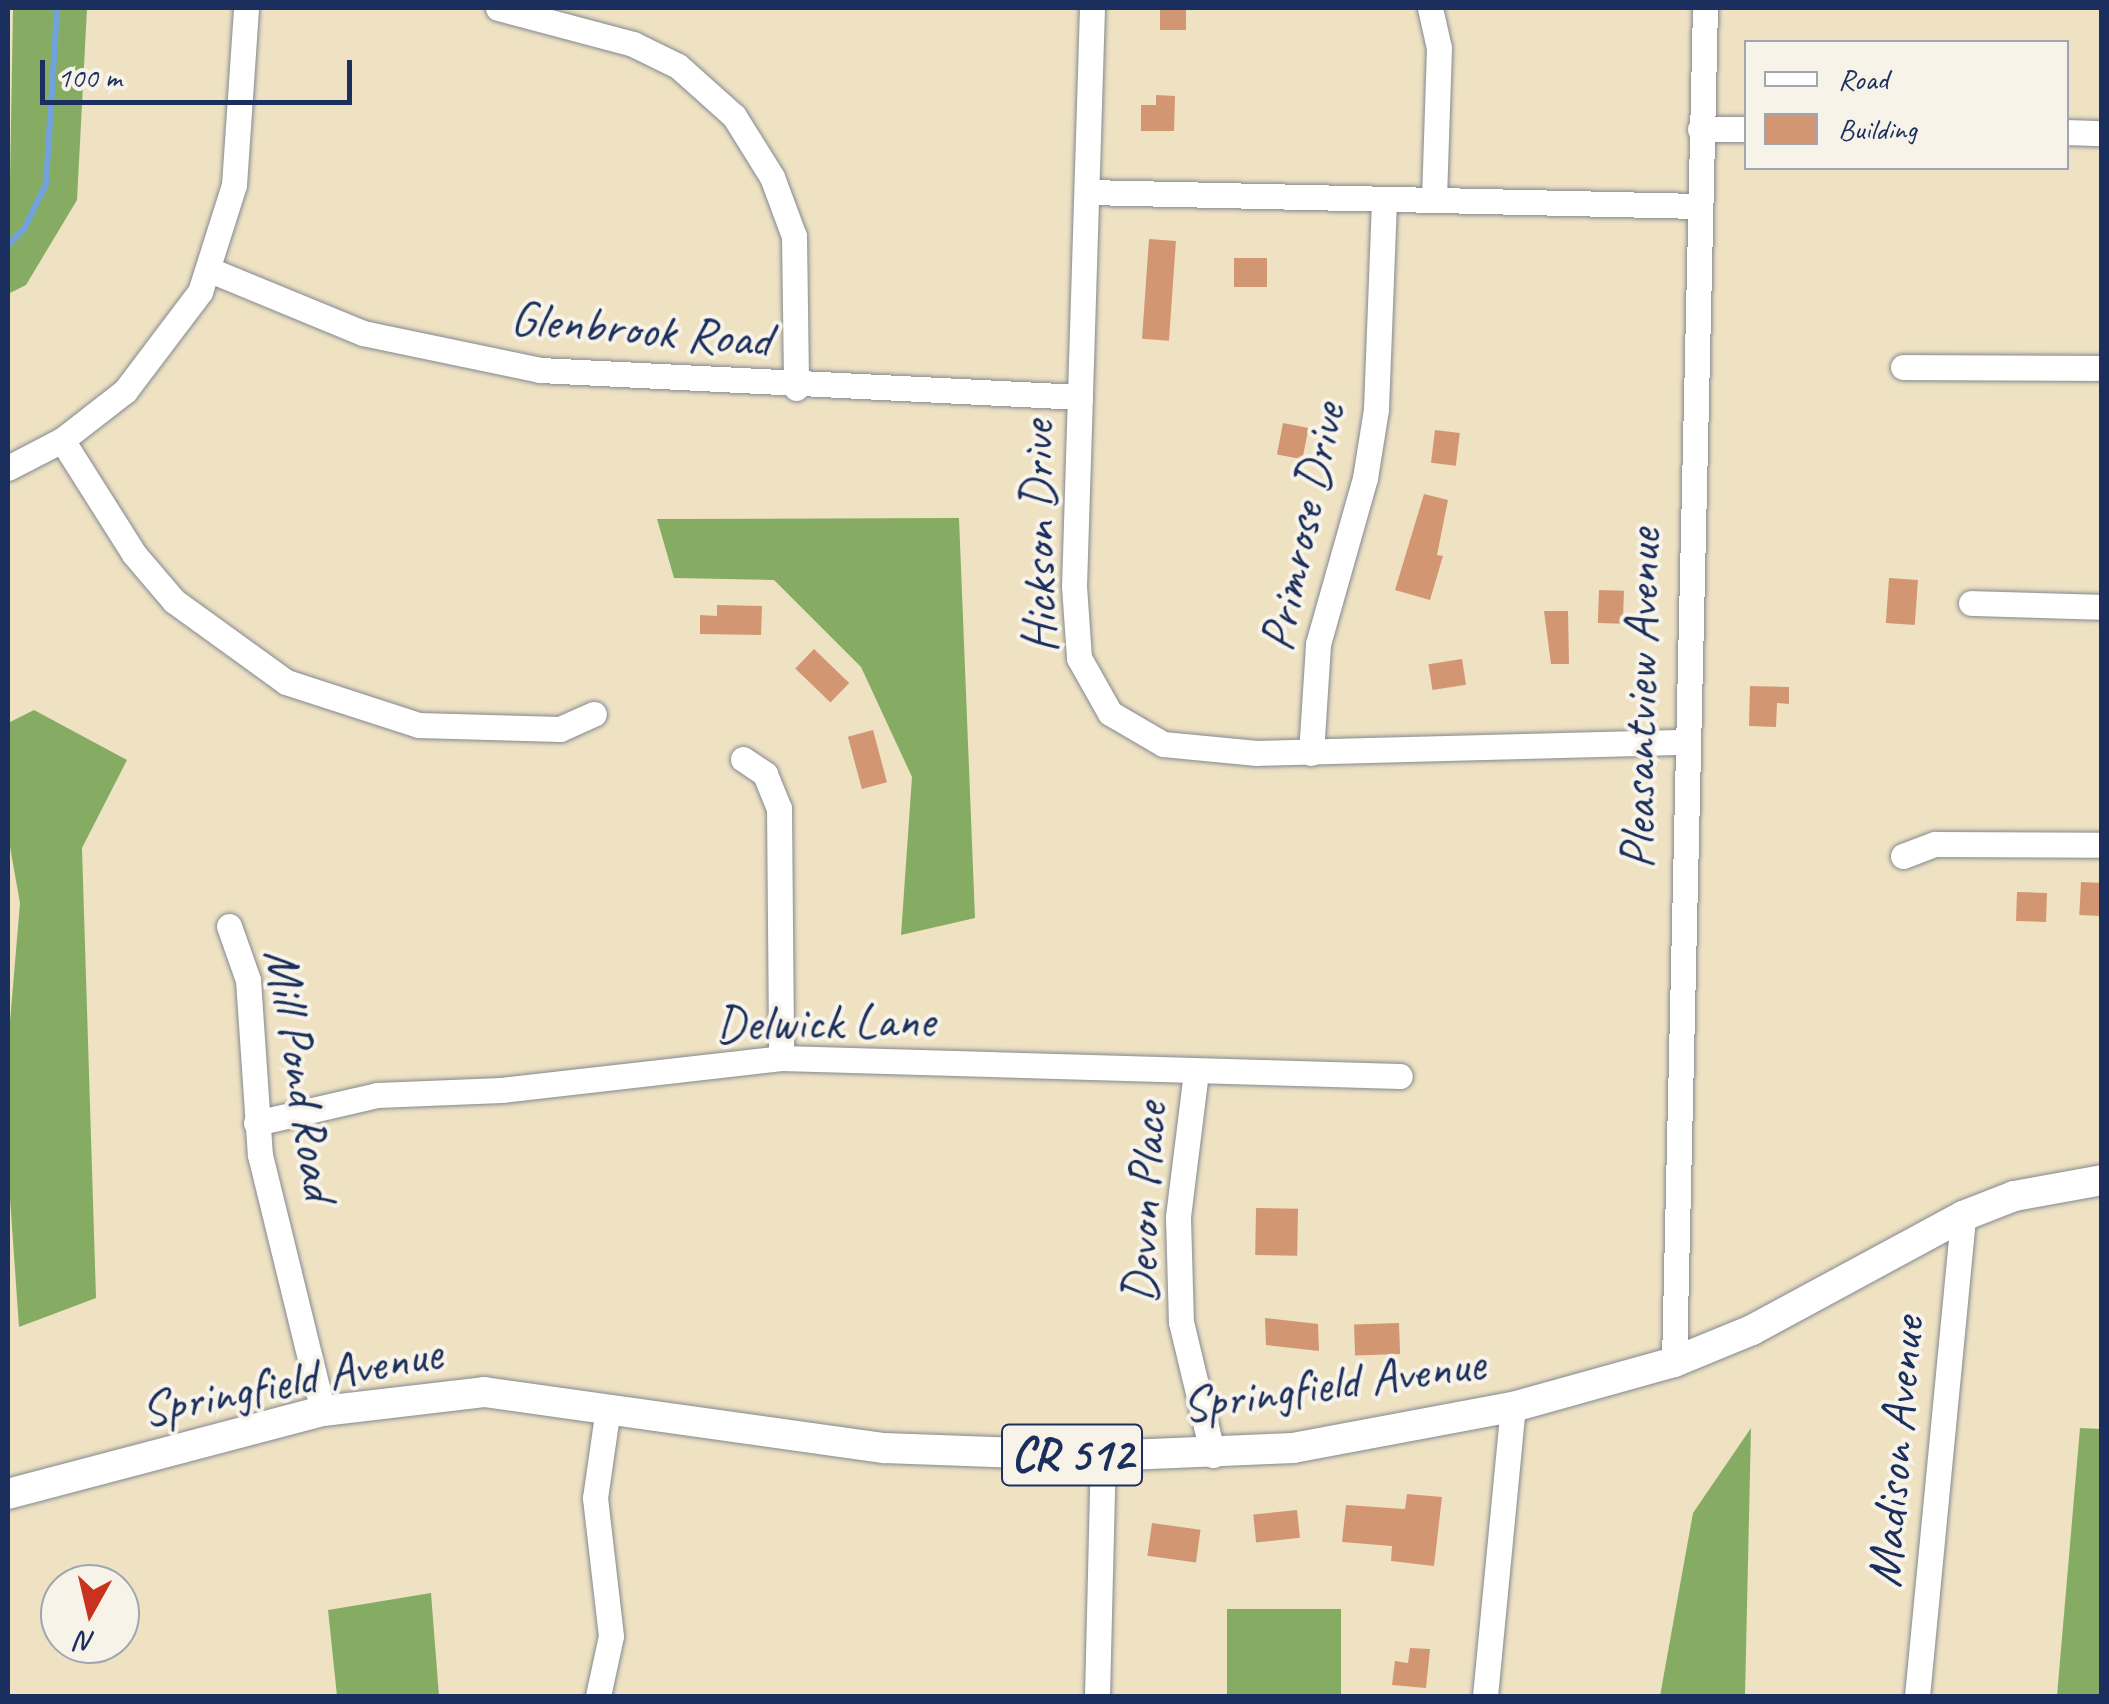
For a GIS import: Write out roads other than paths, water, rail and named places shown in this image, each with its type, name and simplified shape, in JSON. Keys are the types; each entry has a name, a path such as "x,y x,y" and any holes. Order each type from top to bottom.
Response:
{"main road":[{"name":"Springfield Avenue","path":"8,1494 323,1411 484,1392 884,1448 1103,1456 1293,1448 1513,1407 1674,1362 1752,1330 1962,1216 2014,1196 2102,1180"}],"street":[{"path":"8,468 62,440 153,361 210,270 237,169 246,8"},
{"path":"498,8 633,44 678,66 734,116 772,177 794,236 796,388"},
{"name":"Hickson Drive","path":"1092,8 1074,586 1086,678 1110,713 1153,741 1183,748 1311,753 1684,742"},
{"path":"1430,8 1439,48 1434,199"},
{"name":"Pleasantview Avenue","path":"1674,1362 1684,742 1702,38 1706,8"},
{"path":"1700,129 1744,129"},
{"path":"2069,132 2102,133"},
{"path":"1087,192 1697,206"},
{"name":"Primrose Drive","path":"1311,753 1318,644 1365,478 1376,410 1384,199"},
{"name":"Glenbrook Road","path":"210,270 289,307 436,351 540,370 796,388 1080,397"},
{"path":"1904,368 2102,368"},
{"path":"62,440 134,554 174,601 209,632 286,682 373,715 434,726 560,729 594,714"},
{"path":"1972,603 2102,608"},
{"path":"743,759 765,774 779,808 782,1058"},
{"path":"1903,856 1934,844 2102,845"},
{"name":"Mill Pond Road","path":"229,926 248,980 256,1122 323,1411"},
{"name":"Delwick Lane","path":"256,1122 377,1095 501,1090 782,1058 1400,1076"},
{"name":"Devon Place","path":"1196,1072 1178,1217 1181,1322 1213,1454"},
{"name":"Madison Avenue","path":"1917,1696 1962,1216"},
{"path":"1485,1696 1513,1407"},
{"path":"598,1696 612,1636 595,1498 608,1408"},
{"path":"1097,1696 1103,1456"}],"waterway":[{"path":"8,245 24,229 46,184 57,8"}]}
